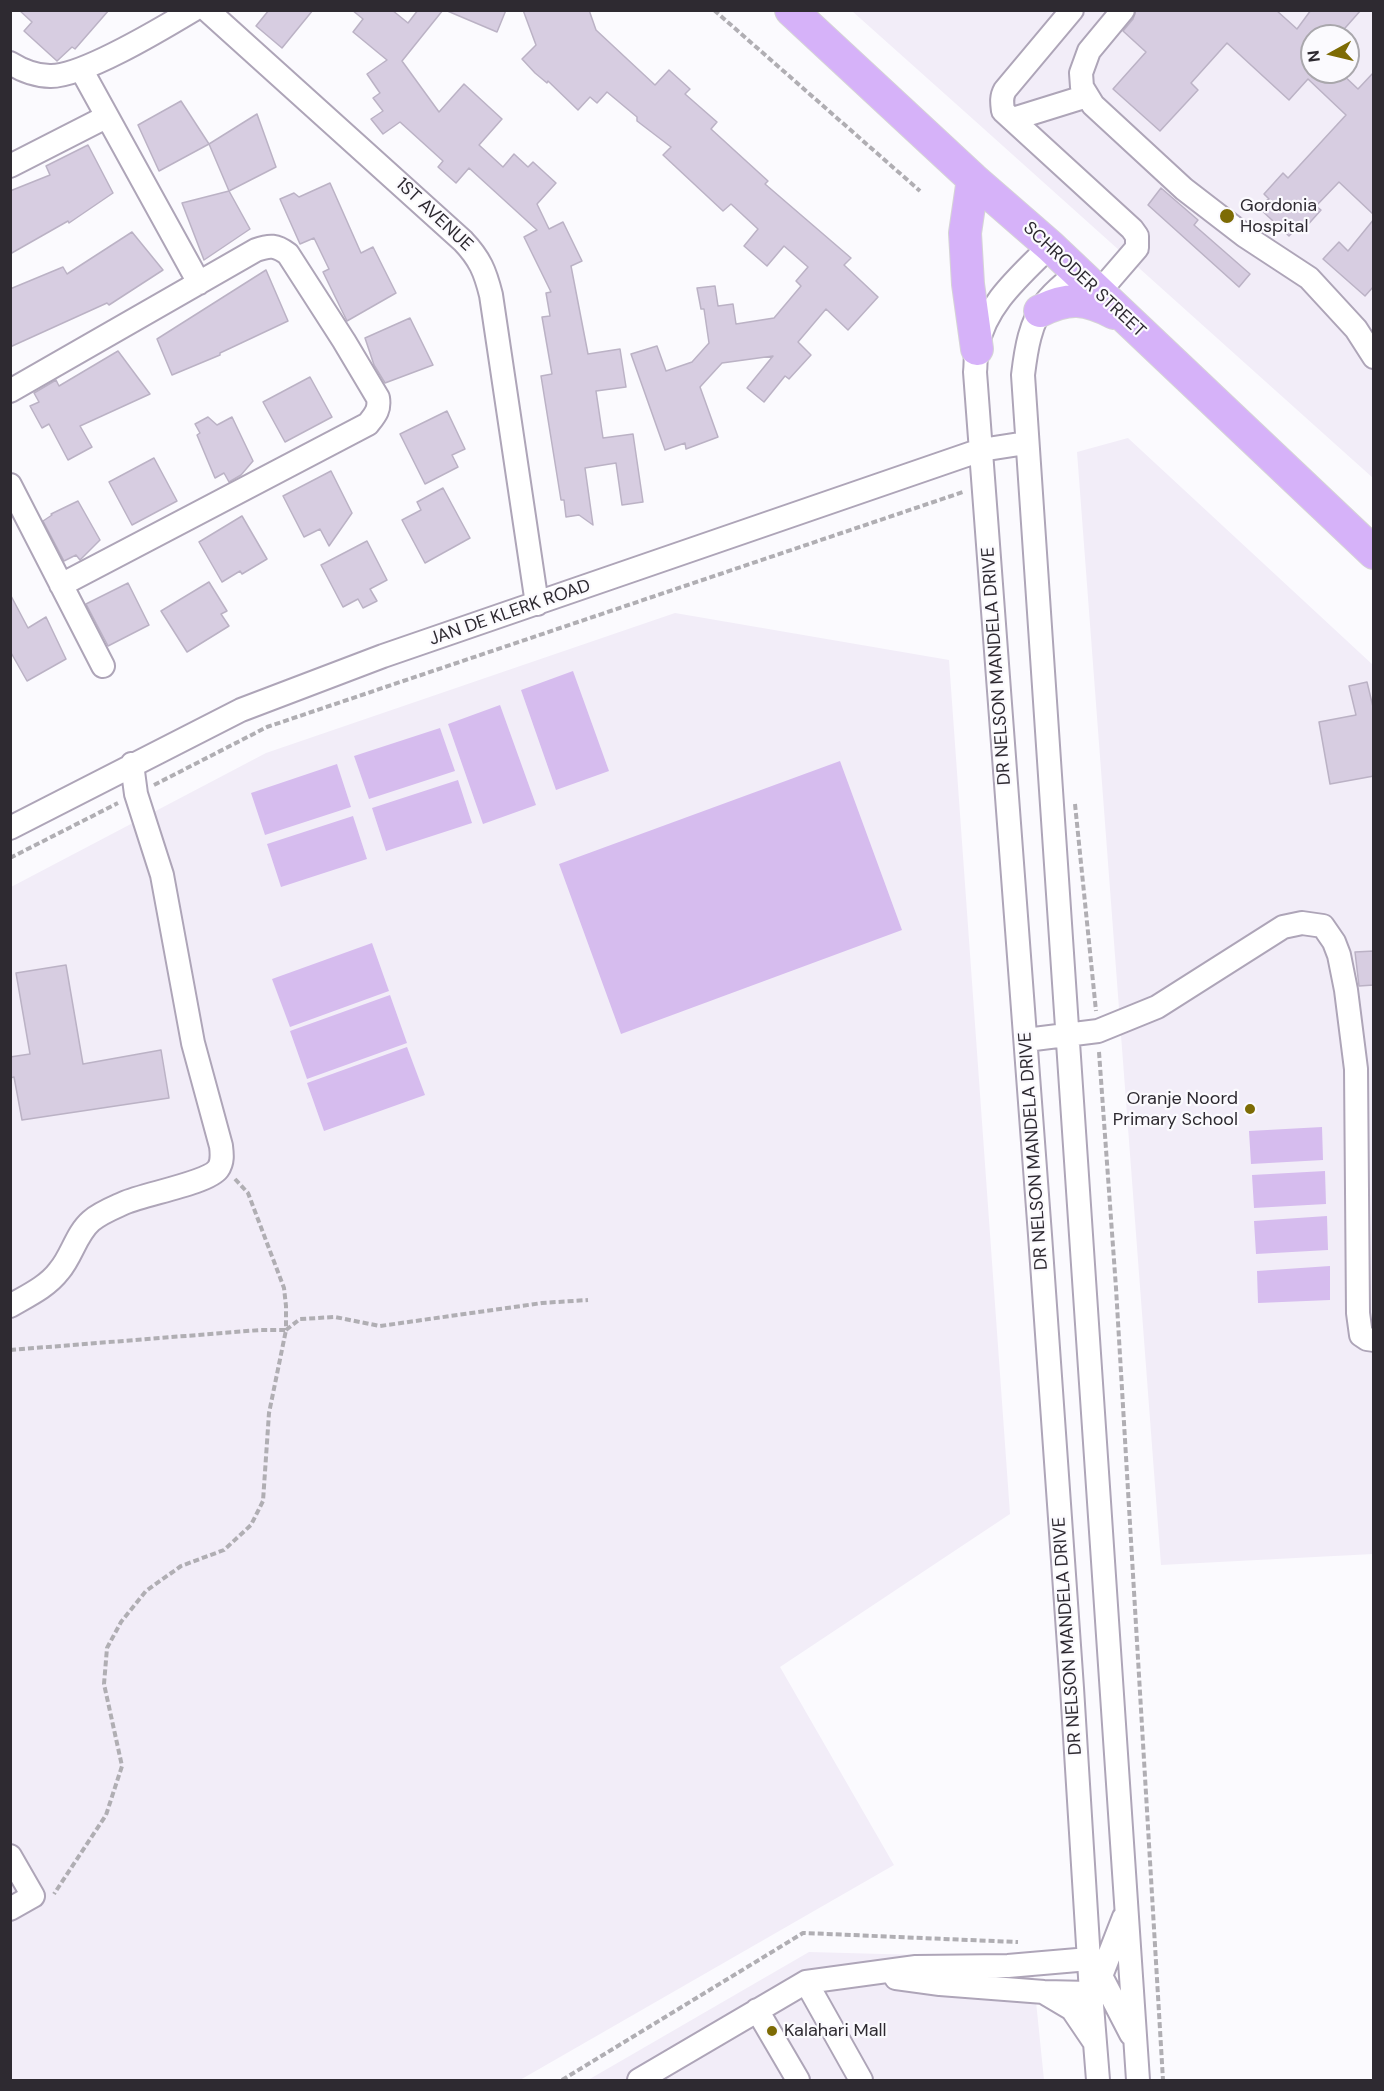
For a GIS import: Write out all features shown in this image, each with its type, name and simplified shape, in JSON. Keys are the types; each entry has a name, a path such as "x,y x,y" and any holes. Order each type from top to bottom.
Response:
{"highway":[{"name":"SCHRODER STREET","path":"791,10 973,179 1050,246 1374,553"},
{"path":"973,179 965,233 976,349"},
{"path":"1040,311 1064,301 1079,300 1106,309 1131,322"}],"street":[{"path":"10,63 27,73 51,76 81,69 156,33 193,10"},
{"name":"1ST AVENUE","path":"207,10 477,256 486,273 491,295 537,604"},
{"path":"1072,10 1002,96 1003,111 1137,236 1137,248 1088,282 1046,301 1034,323 1023,375 1138,2080"},
{"path":"1123,10 1089,51 1081,73 1082,87 1093,105 1184,189 1245,236 1309,278 1356,329 1374,357"},
{"path":"81,69 199,283"},
{"path":"1012,119 1088,96"},
{"path":"10,166 106,117"},
{"path":"10,391 269,245 278,246 288,254 378,398 380,406 368,424 61,585"},
{"name":"DR NELSON MANDELA DRIVE","path":"1050,246 1010,286 995,305 984,325 976,349 976,391 1094,1976 1098,2080"},
{"name":"JAN DE KLERK ROAD","path":"10,828 132,764 274,696 383,656 981,450 1026,443"},
{"path":"10,485 103,666"},
{"path":"10,1306 42,1288 59,1272 82,1232 92,1220 138,1197 202,1180 212,1175 221,1162 221,1146 193,1043 162,875 136,794 132,764"},
{"path":"1026,1040 1098,1031 1157,1007 1283,927 1302,923 1323,926 1334,942 1339,955 1356,1069 1358,1313 1361,1335 1374,1340"},
{"path":"10,1856 33,1896 10,1909"},
{"path":"879,1973 916,1981 1044,1992 1094,1976 1127,1907"},
{"path":"639,2080 806,1982 916,1967 1008,1966 1094,1976"},
{"path":"1094,1976 1136,2043"},
{"path":"806,1982 861,2080"},
{"path":"1044,1992 1072,2009 1095,2044"},
{"path":"757,2010 798,2080"}],"path":[{"path":"714,10 920,191"},
{"path":"10,858 267,727 963,492 964,504"},
{"path":"1074,794 1098,1031 1116,1288 1164,2080"},
{"path":"33,1896 51,1899 106,1815 122,1766 104,1684 107,1648 121,1622 146,1591 181,1566 224,1550 251,1525 263,1501 269,1413 286,1330 284,1288 248,1193 221,1162"},
{"path":"10,1350 260,1330 286,1330 300,1319 335,1317 380,1326 542,1303 588,1300"}],"shaded area":[{"name":"Gordonia Hospital","path":"852,11 1373,11 1373,478"},
{"name":"Oranje Noord Primary School","path":"1128,438 1373,665 1373,1554 1161,1565 1077,452"},
{"path":"675,613 949,660 1010,1514 780,1667 894,1865 520,2080 11,2080 11,887 266,753"},
{"path":"573,671 609,771 556,790 521,690"},
{"path":"500,705 536,805 483,824 448,724"},
{"path":"440,728 455,771 369,799 354,756"},
{"path":"840,761 902,930 621,1034 559,864"},
{"path":"337,764 351,807 265,835 251,793"},
{"path":"458,780 472,823 386,851 372,808"},
{"path":"353,816 367,859 281,887 267,844"},
{"path":"372,943 389,991 290,1027 272,979"},
{"path":"390,995 407,1043 307,1079 290,1031"},
{"path":"407,1047 425,1095 324,1131 307,1083"},
{"path":"1322,1127 1323,1160 1251,1164 1249,1131"},
{"path":"1325,1171 1326,1204 1254,1208 1252,1175"},
{"path":"1327,1216 1328,1250 1256,1254 1254,1221"},
{"path":"1330,1266 1330,1300 1258,1303 1257,1271"},
{"name":"Kalahari Mall","path":"809,1952 920,1955 1032,1962 1044,2080 588,2080"}],"building":[{"path":"19,10 109,10 75,49 72,47 57,61 24,31 32,22"},
{"path":"269,10 313,10 282,48 256,26"},
{"path":"352,10 392,10 408,23 418,10 443,10 402,61 439,112 464,84 502,119 479,145 503,167 514,154 528,167 533,162 556,183 537,204 549,229 563,222 582,261 571,266 588,354 620,349 626,387 596,391 603,438 633,434 643,502 622,505 616,463 585,468 593,525 579,515 566,517 564,500 561,500 541,376 552,374 542,317 550,316 546,293 551,292 524,237 537,230 469,168 456,183 438,167 443,161 400,122 383,134 371,119 383,111 373,98 380,93 367,74 387,60 353,32 363,19"},
{"path":"445,10 506,10 497,32"},
{"path":"523,10 589,10 596,30 655,85 669,70 690,89 685,94 717,122 711,129 768,181 765,184 851,258 844,265 878,297 848,330 826,309 798,342 811,355 789,379 785,376 764,402 747,388 773,356 722,363 700,387 718,437 686,449 685,443 665,450 631,354 657,346 666,371 692,362 709,343 704,309 701,309 697,288 715,286 718,306 733,304 736,324 774,318 801,286 796,281 808,267 784,246 767,266 744,246 758,229 731,204 723,211 663,155 671,147 637,121 637,117 607,92 597,103 590,97 578,110 548,81 547,83 535,73 522,59 536,45"},
{"path":"1136,10 1276,10 1297,29 1300,25 1300,84 1303,84 1289,100 1227,43 1191,83 1198,90 1160,131 1113,89 1146,52 1123,31 1133,19"},
{"path":"1311,10 1361,10 1349,24 1301,24"},
{"path":"1374,72 1374,215 1339,182 1316,206 1321,210 1304,229 1300,225 1289,236 1257,206 1269,199 1264,194 1283,173 1288,178 1346,115 1313,84 1353,84 1358,89"},
{"path":"181,101 209,144 159,171 138,125"},
{"path":"257,114 276,167 229,191 209,144"},
{"path":"88,145 113,193 69,223 68,221 10,254 10,191 50,175 46,166"},
{"path":"330,183 361,253 373,247 396,293 347,321 323,272 329,269 314,238 300,244 280,199 294,193 299,197"},
{"path":"1161,188 1198,220 1194,225 1250,274 1239,287 1148,205"},
{"path":"229,191 250,229 204,260 182,203"},
{"path":"1374,219 1374,286 1365,296 1323,259 1339,242 1348,251"},
{"path":"132,232 163,270 109,305 107,303 10,347 10,289 63,267 67,274"},
{"path":"266,270 288,321 220,355 172,375 157,339"},
{"path":"410,318 433,365 385,383 374,365 365,338"},
{"path":"118,351 150,394 80,426 92,447 68,460 49,424 42,428 30,406 39,402 34,393 56,380 59,386"},
{"path":"310,377 332,417 285,442 263,402"},
{"path":"447,411 465,449 452,455 458,467 425,484 400,434"},
{"path":"208,417 217,425 232,417 253,461 241,475 229,482 224,473 215,478 197,435 200,433 195,424"},
{"path":"154,458 177,501 132,525 109,482"},
{"path":"331,471 352,513 329,546 320,529 304,537 283,496"},
{"path":"443,488 470,538 425,563 402,520 421,510 417,502"},
{"path":"78,501 100,540 80,560 76,555 64,561 43,521 51,514"},
{"path":"242,516 267,559 242,574 240,571 222,582 199,542"},
{"path":"367,541 387,580 370,589 377,601 363,608 358,599 343,607 321,565"},
{"path":"209,582 227,611 221,614 229,626 187,652 161,611"},
{"path":"128,583 149,625 108,646 86,604"},
{"path":"10,594 28,628 46,617 66,659 27,681 10,651"},
{"path":"1367,682 1374,711 1374,776 1330,784 1319,722 1356,715 1349,686"},
{"path":"1374,951 1374,985 1359,986 1355,952"},
{"path":"66,965 83,1064 161,1050 169,1098 22,1120 14,1077 10,1078 10,1057 30,1054 16,973"}],"place":[{"name":"Gordonia Hospital","path":"1227,216"},
{"name":"Oranje Noord Primary School","path":"1250,1109"},
{"name":"Kalahari Mall","path":"772,2031"}]}
